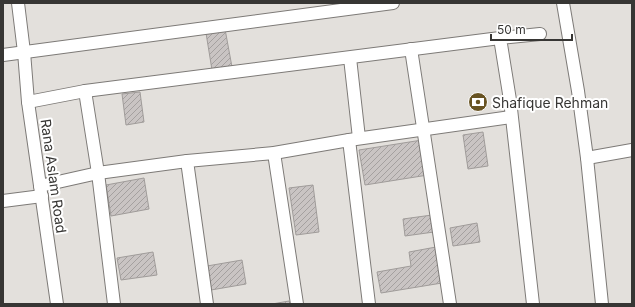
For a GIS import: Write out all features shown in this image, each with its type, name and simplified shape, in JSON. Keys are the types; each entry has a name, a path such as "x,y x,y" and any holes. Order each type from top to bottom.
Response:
{"street":[{"name":"Rana Aslam Road","path":"18,3 28,102 56,304"},
{"path":"3,54 393,3"},
{"path":"563,3 578,91 587,158 602,304"},
{"path":"28,102 85,91 540,34"},
{"path":"500,38 510,100 533,304"},
{"path":"411,49 450,304"},
{"path":"350,58 354,139 369,304"},
{"path":"85,91 98,173 114,304"},
{"path":"3,201 98,173 187,161 274,153 354,139 511,117"},
{"path":"587,158 632,150"},
{"path":"274,153 297,304"},
{"path":"187,161 207,304"}],"building":[{"path":"225,29 232,67 212,70 206,33"},
{"path":"140,92 144,122 126,125 122,94"},
{"path":"483,132 488,166 468,169 463,135"},
{"path":"422,140 428,175 365,185 359,150"},
{"path":"144,178 149,209 111,216 106,185"},
{"path":"313,185 319,232 296,235 289,188"},
{"path":"432,215 434,232 405,236 403,219"},
{"path":"477,223 480,242 453,246 450,228"},
{"path":"436,247 442,283 381,293 377,272 411,266 409,252"},
{"path":"153,252 157,275 121,280 117,258"},
{"path":"242,260 246,284 211,290 207,266"},
{"path":"289,301 290,304 272,304"}],"place":[{"name":"Shafique Rehman","path":"478,102"}]}
